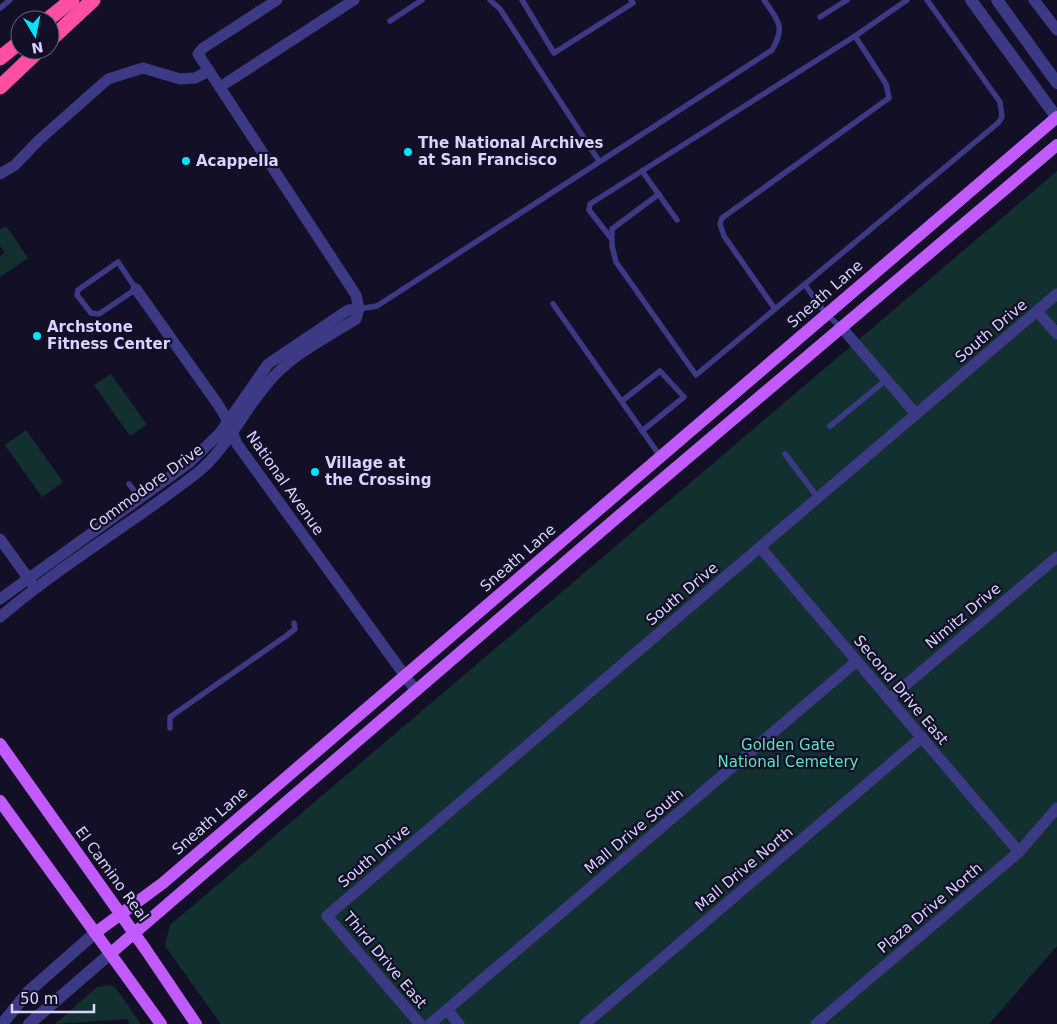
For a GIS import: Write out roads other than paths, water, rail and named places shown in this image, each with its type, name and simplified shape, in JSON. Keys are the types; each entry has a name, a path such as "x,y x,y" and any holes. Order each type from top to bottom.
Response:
{"highway":[{"path":"60,10 72,0"},
{"path":"60,31 93,0"},
{"path":"0,58 10,50"},
{"path":"0,87 28,60"}],"main road":[{"name":"Sneath Lane","path":"95,933 163,883 404,675 662,458 826,314 1057,118"},
{"path":"110,953 1057,145"},
{"name":"El Camino Real","path":"0,744 196,1024"},
{"path":"0,801 161,1024"}],"street":[{"path":"277,0 202,48 198,54 356,295 359,309"},
{"path":"220,87 354,0"},
{"path":"971,0 1057,118"},
{"path":"997,0 1057,83"},
{"path":"1034,0 1057,30"},
{"path":"0,174 15,165 39,140 108,79 143,68 180,79 195,78 209,71"},
{"name":"National Avenue","path":"136,289 228,421 237,444 416,691"},
{"name":"South Drive","path":"327,916 1057,294"},
{"name":"Commodore Drive","path":"0,599 27,578 143,503 197,473 222,449 250,406 275,375 290,362 356,319 359,309 348,310 268,364 228,421 200,454 143,503 77,557 0,617"},
{"path":"1038,311 1057,334"},
{"path":"842,328 916,414"},
{"path":"0,539 36,590"},
{"name":"Second Drive East","path":"760,547 1019,852"},
{"name":"Nimitz Drive","path":"889,699 1057,557"},
{"name":"Mall Drive South","path":"430,1024 857,662"},
{"name":"Mall Drive North","path":"585,1024 922,738"},
{"name":"Plaza Drive North","path":"816,1024 1019,852 1057,808"},
{"name":"Third Drive East","path":"327,916 420,1024"},
{"name":"Sneath Lane","path":"2,1024 28,992 95,933"},
{"path":"28,1024 110,953"},
{"path":"447,1010 459,1024"}],"lane":[{"path":"0,8 10,0"},
{"path":"390,21 422,0"},
{"path":"490,0 500,9 599,161"},
{"path":"522,0 554,53 633,3 631,0"},
{"path":"359,309 377,306 772,50 780,36 779,22 764,0"},
{"path":"820,17 847,0"},
{"path":"611,238 589,210 590,204 855,36 908,0"},
{"path":"659,194 612,229 611,238 616,262 696,375 1002,117 1000,102 927,0"},
{"path":"775,309 724,236 720,224 722,218 889,98 886,84 855,36"},
{"path":"642,171 677,220"},
{"name":"National Avenue","path":"118,262 136,289 99,314 91,313 78,295 78,290 118,262"},
{"path":"805,285 826,314 842,328"},
{"path":"553,304 662,458"},
{"path":"622,401 660,371 684,397 642,431"},
{"path":"830,426 886,380"},
{"path":"785,454 818,498"},
{"path":"129,484 143,503"},
{"path":"170,728 170,717 286,636 295,628 294,623"}],"place":[{"name":"The National Archives at San Francisco","path":"408,152"},
{"name":"Acappella","path":"186,161"},
{"name":"Archstone Fitness Center","path":"37,336"},
{"name":"Village at the Crossing","path":"315,472"}],"park label":[{"name":"Golden Gate National Cemetery","path":"788,754"}]}
